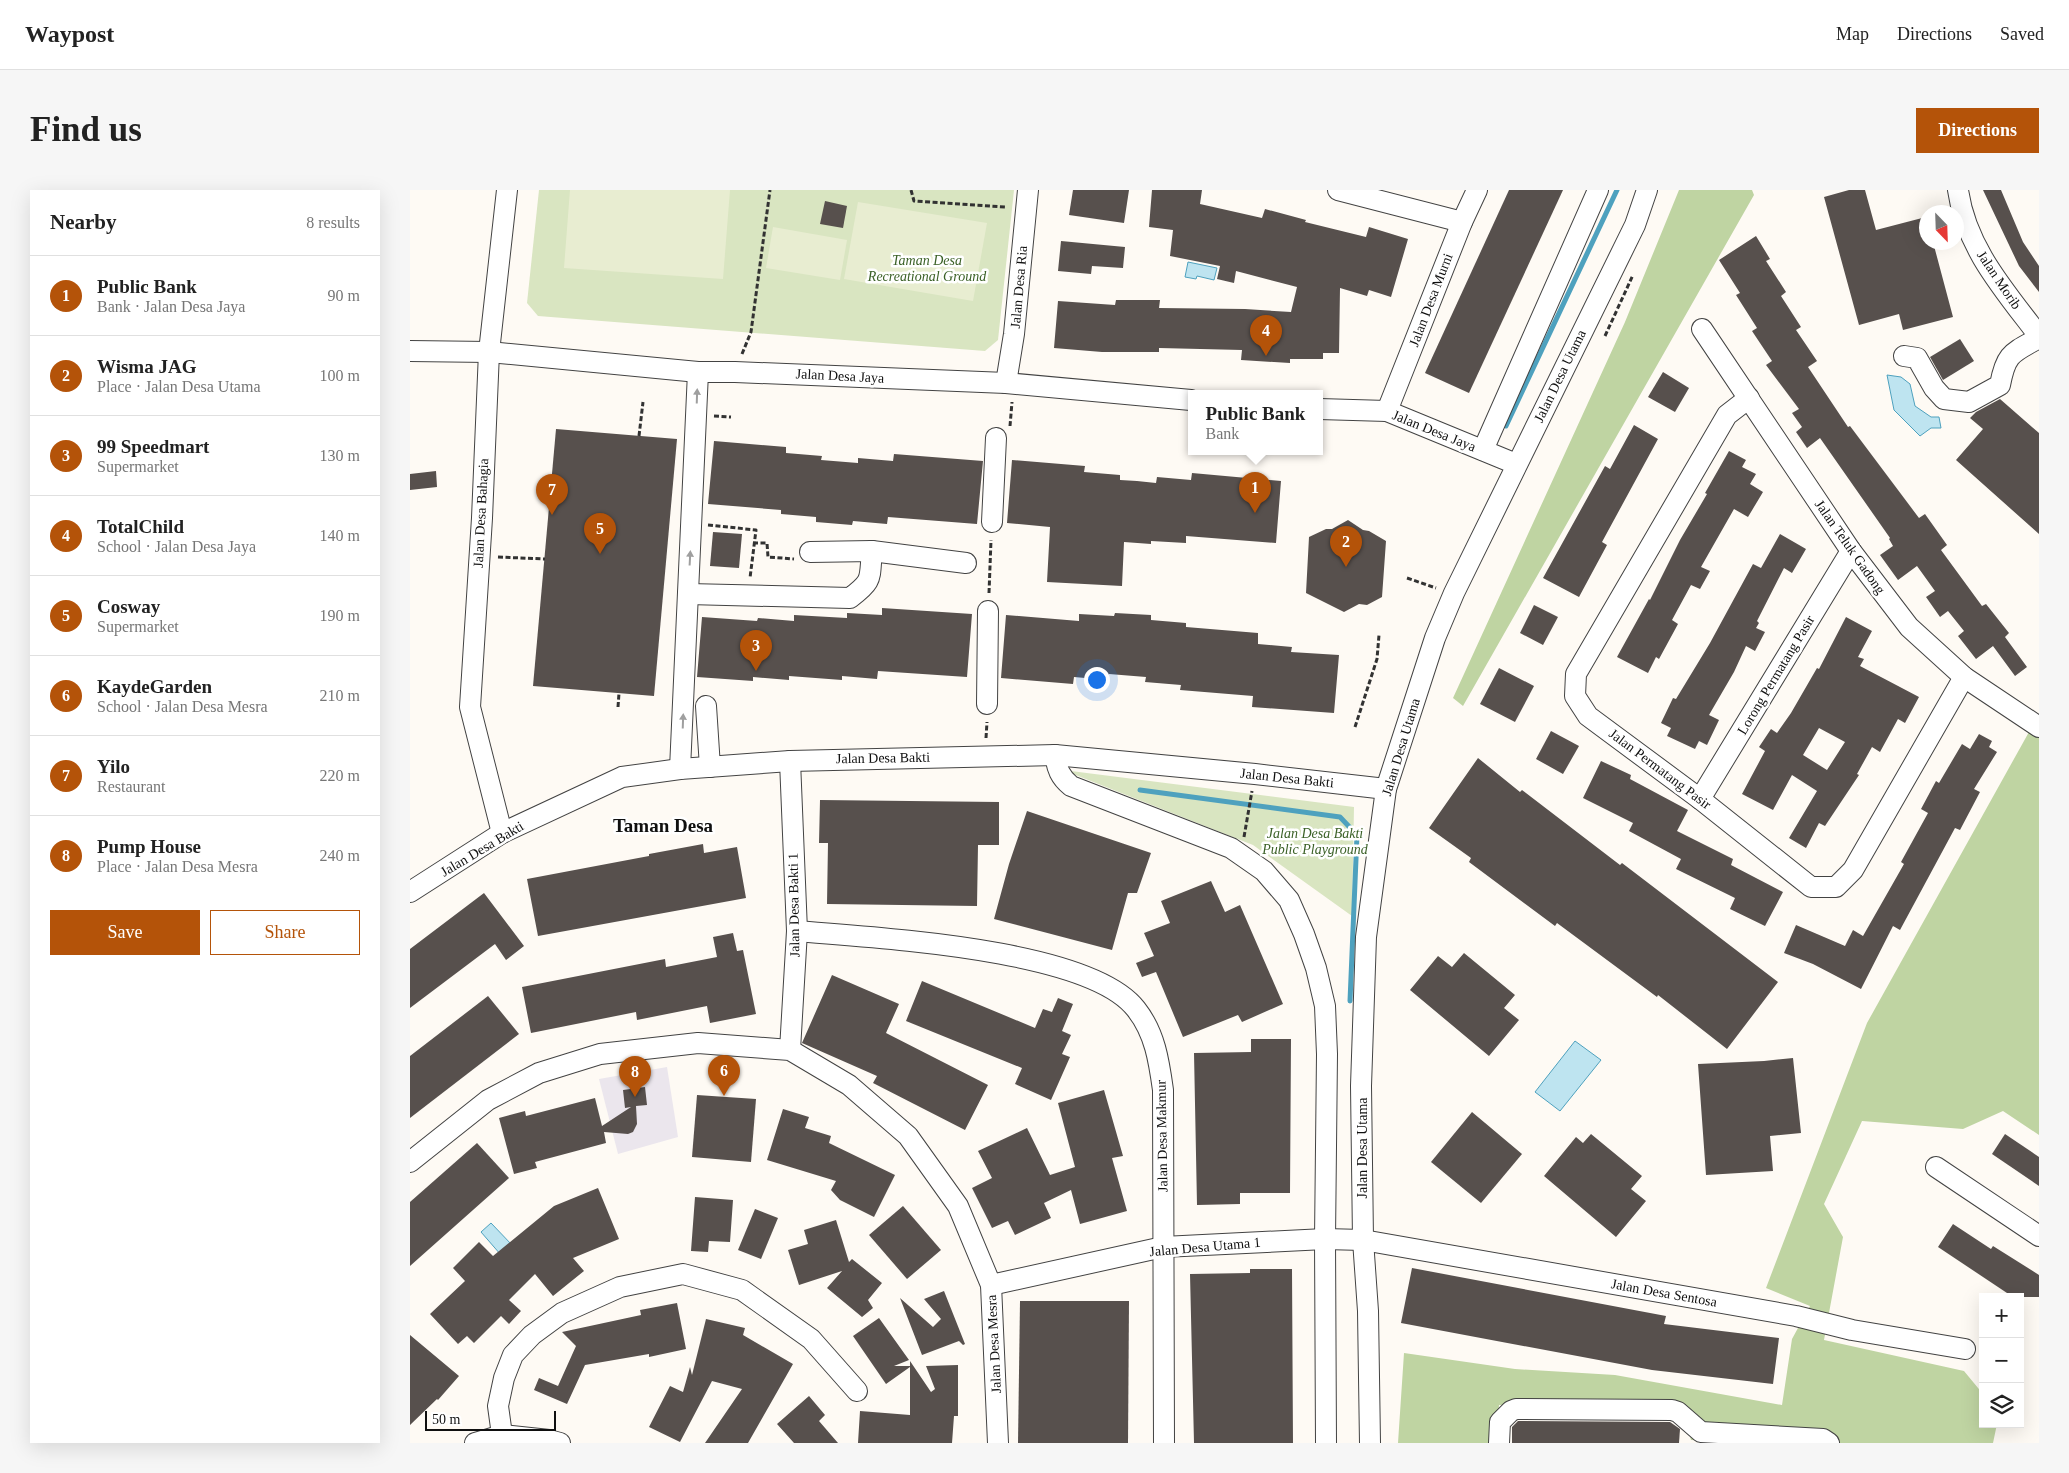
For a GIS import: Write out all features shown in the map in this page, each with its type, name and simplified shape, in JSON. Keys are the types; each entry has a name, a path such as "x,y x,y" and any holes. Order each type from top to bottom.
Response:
{"street":[{"name":"Jalan Desa Bahagia","path":"502,834 470,707 478,556 482,518 488,352 508,190"},
{"name":"Jalan Desa Ria","path":"1010,383 1028,190"},
{"path":"1338,190 1462,222"},
{"name":"Jalan Desa Murni","path":"1387,412 1476,190"},
{"path":"1483,450 1598,190"},
{"name":"Jalan Desa Utama","path":"1370,1443 1368,1311 1362,1240 1361,1086 1366,937 1386,789 1435,638 1454,593 1635,224 1646,190"},
{"name":"Jalan Morib","path":"1958,190 1970,234 1983,261 2039,337"},
{"name":"Jalan Teluk Gadong","path":"1702,329 1851,551 1909,627 1964,677 2039,726"},
{"path":"1904,356 1917,358 1934,388 1944,399 1969,402 2000,385 2004,366 2013,352 2039,337"},
{"name":"Jalan Desa Jaya","path":"410,351 488,352 698,372 1010,383 1188,400"},
{"path":"680,769 698,372"},
{"name":"Jalan Permatang Pasir","path":"1749,398 1727,415 1576,674 1575,696 1588,716 1700,799 1811,887 1836,887 1853,870 1964,677"},
{"name":"Jalan Desa Jaya","path":"1323,409 1387,412 1516,464"},
{"path":"992,522 1003,434"},
{"path":"688,594 850,598 865,587 869,580 872,550"},
{"path":"804,556 872,550 966,563"},
{"name":"Lorong Permatang Pasir","path":"1700,799 1851,551"},
{"path":"987,704 988,611"},
{"path":"706,706 710,767"},
{"path":"1055,754 1058,772 1063,780 1071,786 1110,803 1177,826 1231,848 1264,871 1288,900 1304,934 1316,968 1325,1006 1327,1054 1325,1239 1326,1443"},
{"name":"Jalan Desa Bakti","path":"410,892 502,834 622,777 680,769 790,761 1055,754 1386,789"},
{"name":"Jalan Desa Bakti 1","path":"790,761 797,931 790,1050"},
{"name":"Jalan Desa Makmur","path":"797,931 960,947 1040,962 1089,977 1116,991 1135,1008 1146,1025 1158,1052 1163,1090 1164,1443"},
{"name":"Jalan Desa Mesra","path":"410,1162 488,1100 540,1073 600,1054 698,1043 790,1050 849,1085 908,1136 958,1206 991,1285 998,1443"},
{"path":"1936,1167 2039,1236"},
{"name":"Jalan Desa Utama 1","path":"991,1285 1163,1247 1325,1239 1362,1240"},
{"name":"Jalan Desa Sentosa","path":"1362,1240 1796,1316 1852,1330 1964,1349"},
{"path":"502,1436 498,1406 504,1378 513,1355 532,1335 562,1313 620,1287 682,1274 742,1290 811,1339 857,1391"},
{"path":"1499,1443 1500,1422 1511,1411 1516,1409 1672,1410 1678,1412 1701,1432 1822,1439 1829,1443"},
{"path":"475,1443 502,1436 549,1440 560,1443"}],"path":[{"path":"750,332 770,190"},
{"path":"911,190 914,200 1005,207"},
{"path":"1003,434 1010,383"},
{"path":"639,436 642,402"},
{"path":"988,611 992,522"},
{"path":"691,523 756,530 748,596"},
{"path":"753,543 768,543 768,557 804,556"},
{"path":"478,556 545,560"},
{"path":"1407,578 1425,584"},
{"path":"1355,727 1377,659 1379,635"},
{"path":"618,707 619,693"},
{"path":"986,738 987,730"},
{"path":"1248,813 1251,797"}],"shaded area":[{"path":"667,1067 678,1137 618,1154 599,1079"}],"green space":[{"name":"Taman Desa Recreational Ground","path":"539,190 1014,190 998,340 985,351 538,316 527,303"},
{"path":"570,190 730,190 723,279 564,268"},
{"path":"1679,190 1752,190 1754,195 1463,706 1453,698 1625,322"},
{"path":"858,202 987,223 973,301 844,279"},
{"path":"773,227 847,240 840,280 766,268"},
{"path":"2039,714 2039,1135 2003,1111 1963,1129 1862,1121 1824,1204 1843,1237 1824,1340 1964,1371 1979,1389 1979,1428 1996,1428 1993,1443 1766,1443 1691,1440 1684,1416 1499,1405 1497,1443 1398,1443 1404,1353 1515,1369 1615,1375 1782,1405 1792,1339 1810,1306 1766,1288 1867,1023"},
{"name":"Jalan Desa Bakti Public Playground","path":"1063,770 1354,807 1352,916 1253,845"}],"water":[{"path":"1188,262 1217,268 1214,280 1197,276 1196,279 1185,277"},
{"path":"1887,375 1901,377 1910,384 1915,406 1931,417 1939,417 1941,428 1931,428 1920,436 1894,410"},
{"path":"1575,1041 1601,1060 1560,1111 1535,1092"},
{"path":"491,1223 512,1245 501,1255 481,1232"}],"building":[{"path":"1073,190 1129,190 1124,223 1069,215"},
{"path":"1152,190 1202,190 1200,204 1262,218 1265,209 1306,220 1305,222 1366,237 1369,227 1408,239 1391,297 1369,290 1367,296 1340,288 1339,353 1323,353 1323,359 1290,359 1290,363 1241,360 1242,350 1159,348 1159,352 1102,352 1054,348 1058,301 1115,305 1116,300 1160,300 1159,308 1245,309 1291,312 1297,287 1236,271 1234,283 1217,279 1220,266 1170,256 1173,230 1149,227"},
{"path":"1509,190 1563,190 1469,393 1425,373"},
{"path":"1849,190 1865,190 1876,230 1919,219 1919,250 1935,250 1953,317 1903,330 1899,314 1859,325 1824,197"},
{"path":"1983,190 2001,190 2023,242 2039,266 2039,292 2019,266"},
{"path":"825,201 847,206 843,228 820,224"},
{"path":"1756,236 1770,259 1766,261 1786,292 1781,296 1801,327 1796,330 1817,361 1808,367 1848,427 1850,426 1919,518 1925,514 1947,545 1941,550 1982,606 1986,604 2009,633 2005,637 2027,667 2015,676 1993,646 1976,659 1958,636 1964,631 1948,611 1940,617 1926,597 1935,591 1917,566 1898,580 1880,555 1893,546 1890,538 1820,438 1807,448 1796,432 1802,427 1792,413 1799,409 1766,365 1772,361 1752,331 1757,328 1736,295 1740,293 1719,260"},
{"path":"1061,241 1125,247 1123,268 1092,266 1091,274 1058,271"},
{"path":"1960,339 1974,361 1943,380 1930,357"},
{"path":"1663,372 1689,388 1675,412 1648,397"},
{"path":"2000,399 2039,433 2039,534 1956,460 1983,429 1970,418 1976,412"},
{"path":"1634,425 1658,439 1602,542 1607,545 1579,597 1543,578 1605,466 1610,469"},
{"path":"556,429 677,439 654,696 533,686"},
{"path":"714,441 786,447 786,453 822,456 821,460 858,463 858,458 893,461 894,454 983,461 977,524 888,517 887,524 853,521 852,525 816,522 816,517 781,514 781,510 708,504"},
{"path":"1729,451 1746,460 1742,467 1756,474 1750,484 1763,492 1748,517 1734,509 1701,567 1710,571 1700,589 1691,585 1672,620 1678,624 1659,659 1656,657 1648,673 1617,657 1650,600 1680,540"},
{"path":"1012,460 1085,466 1084,472 1120,475 1120,480 1156,483 1157,477 1191,480 1192,473 1281,481 1276,543 1186,536 1186,543 1151,541 1151,544 1124,542 1122,586 1047,582 1050,527 1007,523"},
{"path":"436,471 437,487 410,490 410,474"},
{"path":"1348,520 1386,541 1382,597 1367,605 1359,604 1344,612 1306,593 1309,537 1326,529 1332,529"},
{"path":"713,532 742,534 739,568 710,566"},
{"path":"1780,534 1806,549 1792,573 1784,568 1757,621 1759,623 1756,628 1765,632 1755,651 1746,646 1734,672 1709,715 1719,720 1707,745 1699,741 1695,749 1667,736 1671,728 1661,723 1673,698 1676,699 1710,643 1753,564 1761,568"},
{"path":"1534,605 1558,617 1543,645 1520,633"},
{"path":"882,608 972,614 967,677 878,671 877,679 842,676 842,680 789,676 789,680 753,677 753,681 697,677 702,617 757,621 758,618 794,621 794,615 847,618 847,613 882,615"},
{"path":"1115,613 1151,615 1151,620 1186,623 1186,627 1258,633 1258,644 1292,647 1291,652 1339,655 1334,713 1252,707 1253,696 1180,690 1181,685 1145,682 1146,677 1109,674 1108,680 1074,677 1073,684 1001,678 1006,615 1079,621 1079,614 1114,616"},
{"path":"1846,617 1872,631 1858,657 1864,659 1860,666 1919,697 1905,723 1898,719 1880,752 1872,747 1857,774 1859,775 1825,826 1819,823 1806,848 1789,838 1817,791 1792,775 1773,810 1742,794 1765,751 1759,747 1771,729 1777,733 1817,668 1819,669","holes":["1819,728 1845,742 1827,770 1803,755"]},
{"path":"1499,668 1534,686 1515,722 1480,704"},
{"path":"1551,731 1579,746 1563,774 1536,759"},
{"path":"1979,734 1992,741 1989,747 1997,752 1974,789 1980,792 1960,830 1955,828 1900,930 1893,926 1861,989 1813,964 1784,953 1796,925 1845,946 1853,930 1863,936 1904,864 1901,862 1928,813 1921,809 1936,781 1939,783 1962,744 1970,749"},
{"path":"1478,758 1520,792 1522,790 1620,865 1622,863 1778,982 1727,1049 1658,995 1657,997 1557,923 1555,926 1469,862 1471,858 1429,828"},
{"path":"1601,761 1631,775 1630,779 1688,810 1677,831 1733,859 1731,865 1783,892 1765,926 1730,909 1735,898 1676,869 1681,859 1629,831 1633,823 1583,798"},
{"path":"820,800 999,802 999,845 978,845 977,906 827,904 828,843 819,843"},
{"path":"1027,811 1151,853 1137,893 1128,893 1112,950 994,919 1009,864"},
{"path":"703,844 704,853 737,847 746,898 538,936 527,879"},
{"path":"1211,881 1225,912 1240,905 1283,1004 1242,1022 1238,1015 1183,1037 1156,972 1142,977 1136,963 1154,956 1144,933 1170,923 1161,901"},
{"path":"484,893 524,946 506,960 495,944 410,1008 410,949"},
{"path":"733,933 737,951 743,950 756,1014 710,1023 707,1006 637,1020 636,1012 531,1033 522,987 665,959 666,967 717,957 713,937"},
{"path":"1464,953 1515,995 1504,1008 1519,1020 1489,1056 1410,990 1438,956 1452,967"},
{"path":"832,975 899,1004 886,1033 988,1085 965,1130 873,1083 877,1076 802,1043"},
{"path":"922,981 1035,1028 1043,1009 1052,1012 1058,998 1073,1004 1062,1031 1071,1035 1062,1054 1070,1057 1051,1100 1015,1084 1022,1068 906,1021"},
{"path":"488,996 519,1034 410,1118 410,1056"},
{"path":"1251,1039 1291,1039 1290,1193 1240,1193 1240,1204 1197,1205 1194,1053 1251,1052"},
{"path":"1793,1058 1801,1133 1770,1136 1773,1171 1706,1175 1698,1064"},
{"path":"645,1087 647,1105 636,1106 637,1124 633,1132 628,1134 604,1132 606,1143 535,1162 537,1168 514,1174 499,1118 525,1111 526,1116 595,1098 602,1126 631,1107 625,1108 623,1090"},
{"path":"1104,1090 1123,1156 1112,1158 1127,1211 1080,1224 1071,1190 1044,1203 1051,1218 1015,1235 1008,1221 992,1228 972,1188 992,1178 978,1151 1027,1128 1050,1175 1075,1167 1058,1103"},
{"path":"697,1095 756,1099 751,1162 692,1157"},
{"path":"783,1109 809,1117 805,1128 831,1136 829,1143 895,1175 874,1217 840,1200 831,1190 836,1181 767,1160"},
{"path":"1472,1112 1522,1154 1481,1203 1431,1162"},
{"path":"1591,1134 1642,1176 1631,1189 1646,1201 1616,1237 1544,1176 1576,1137 1583,1143"},
{"path":"2005,1134 2039,1157 2039,1186 1992,1154"},
{"path":"477,1143 509,1178 410,1266 410,1202"},
{"path":"598,1188 619,1239 573,1258 584,1271 553,1296 535,1274 509,1300 521,1311 509,1324 501,1316 474,1343 467,1336 458,1344 430,1314 465,1281 453,1268 479,1242 493,1256 554,1206"},
{"path":"695,1197 733,1200 730,1242 709,1241 708,1252 691,1251"},
{"path":"903,1206 941,1250 907,1279 869,1235"},
{"path":"755,1209 778,1218 761,1259 738,1250"},
{"path":"836,1220 849,1262 852,1259 882,1283 868,1300 873,1308 862,1317 827,1288 842,1271 799,1285 788,1250 808,1244 804,1230"},
{"path":"1953,1224 1991,1249 1993,1246 2039,1275 2039,1297 2024,1297 2024,1293 2007,1293 1938,1247"},
{"path":"1412,1268 1666,1316 1664,1324 1779,1338 1773,1384 1652,1370 1401,1323"},
{"path":"1250,1269 1292,1269 1293,1443 1194,1443 1190,1274 1250,1273"},
{"path":"944,1291 965,1344 963,1345 959,1341 922,1355 900,1298 933,1327 941,1319 924,1299"},
{"path":"1020,1301 1129,1301 1128,1443 1018,1443"},
{"path":"677,1303 686,1349 649,1357 649,1354 585,1365 567,1404 534,1390 539,1378 558,1386 576,1346 562,1332 641,1315 640,1310"},
{"path":"879,1318 909,1360 894,1366 910,1366 910,1361 931,1392 935,1389 926,1366 958,1365 958,1416 954,1416 952,1443 858,1443 860,1411 910,1415 910,1367 886,1384 853,1336"},
{"path":"706,1319 745,1328 743,1335 793,1364 748,1443 705,1443 742,1389 712,1381 680,1442 649,1427 670,1386 683,1392 690,1367 692,1375"},
{"path":"410,1335 459,1376 438,1400 410,1425"},
{"path":"809,1396 825,1415 819,1421 838,1443 794,1443 777,1424"},
{"path":"1518,1421 1670,1422 1680,1429 1679,1443 1512,1443 1512,1427"}],"waterway":[{"path":"1506,426 1617,190"},
{"path":"1140,790 1340,817 1357,835 1350,1001"}],"place":[{"name":"TotalChild","path":"1266,356"},
{"name":"Public Bank","path":"1255,513"},
{"name":"Yilo","path":"552,515"},
{"name":"Cosway","path":"600,554"},
{"name":"Wisma JAG","path":"1346,567"},
{"name":"99 Speedmart","path":"756,671"},
{"name":"KaydeGarden","path":"724,1096"},
{"name":"Pump House","path":"635,1097"}],"district":[{"name":"Taman Desa","path":"663,825"}]}
